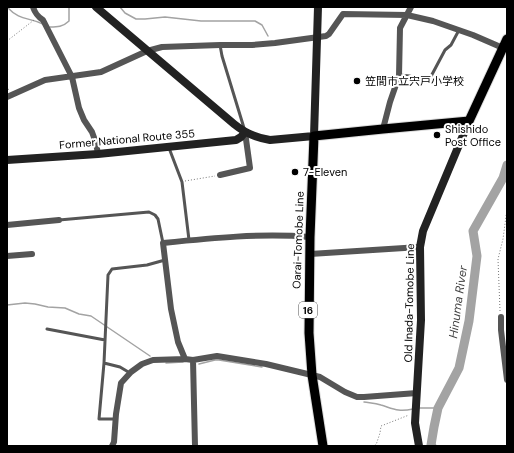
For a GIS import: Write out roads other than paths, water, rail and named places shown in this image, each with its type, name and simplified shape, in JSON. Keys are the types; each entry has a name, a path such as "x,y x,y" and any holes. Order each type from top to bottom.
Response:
{"main road":[{"path":"314,136 469,121 507,39"},
{"name":"Oarai-Tomobe Line","path":"314,136 308,333 312,375 323,446"}],"street":[{"path":"33,7 38,17 43,20 72,77 79,108 84,120 92,132 98,154"},
{"path":"96,7 244,132 255,137 270,140 314,136 318,7"},
{"path":"383,129 398,75 400,28 411,7"},
{"path":"7,97 45,80 101,72 147,51 162,48 252,45 326,36 343,14 407,15 433,21 473,35 503,48"},
{"name":"Old Inada-Tomobe Line","path":"419,446 415,423 421,320 420,247 423,231 469,121"},
{"path":"220,175 250,168 244,132"},
{"name":"Former National Route 355","path":"7,160 98,154 236,140 241,137 244,132"},
{"path":"7,225 59,220"},
{"path":"185,358 178,342 171,309 163,243 269,235 310,237"},
{"path":"310,254 420,247"},
{"path":"7,256 32,254"},
{"path":"501,316 501,330 507,380"},
{"path":"112,446 114,442 121,383 130,373 142,364 153,360 185,358 193,360 217,356 250,361 320,377 345,392 357,397 417,393"},
{"path":"193,360 195,446"}],"lane":[{"path":"398,75 411,76 418,82 428,82 445,50 451,45 459,30"},
{"path":"220,45 244,132"},
{"path":"168,147 182,182 189,240"},
{"path":"59,220 149,212 155,215 158,219 163,243"},
{"path":"116,419 99,420 104,363 108,275 112,270 147,265 165,260"},
{"path":"47,329 105,340"},
{"path":"104,363 120,367 130,373"}],"waterway":[{"path":"7,7 20,17 43,24"},
{"path":"50,27 62,26 69,21 69,7"},
{"path":"120,7 125,13 136,19 165,17 201,21 255,21 262,25 268,36"},
{"name":"Hinuma River","path":"432,446 438,408 459,368 469,321 477,256 473,231 503,178 507,165"},
{"path":"7,305 25,303 35,304 48,307 65,308 79,314 91,316 150,356"},
{"path":"199,364 219,360 262,367"},
{"path":"166,363 183,362"},
{"path":"364,402 377,404 396,410 413,409"},
{"path":"419,408 438,408"}],"place":[{"name":"笠間市立宍戸小学校","path":"357,81"},
{"name":"Shishido Post Office","path":"437,135"},
{"name":"7-Eleven","path":"295,172"}]}
